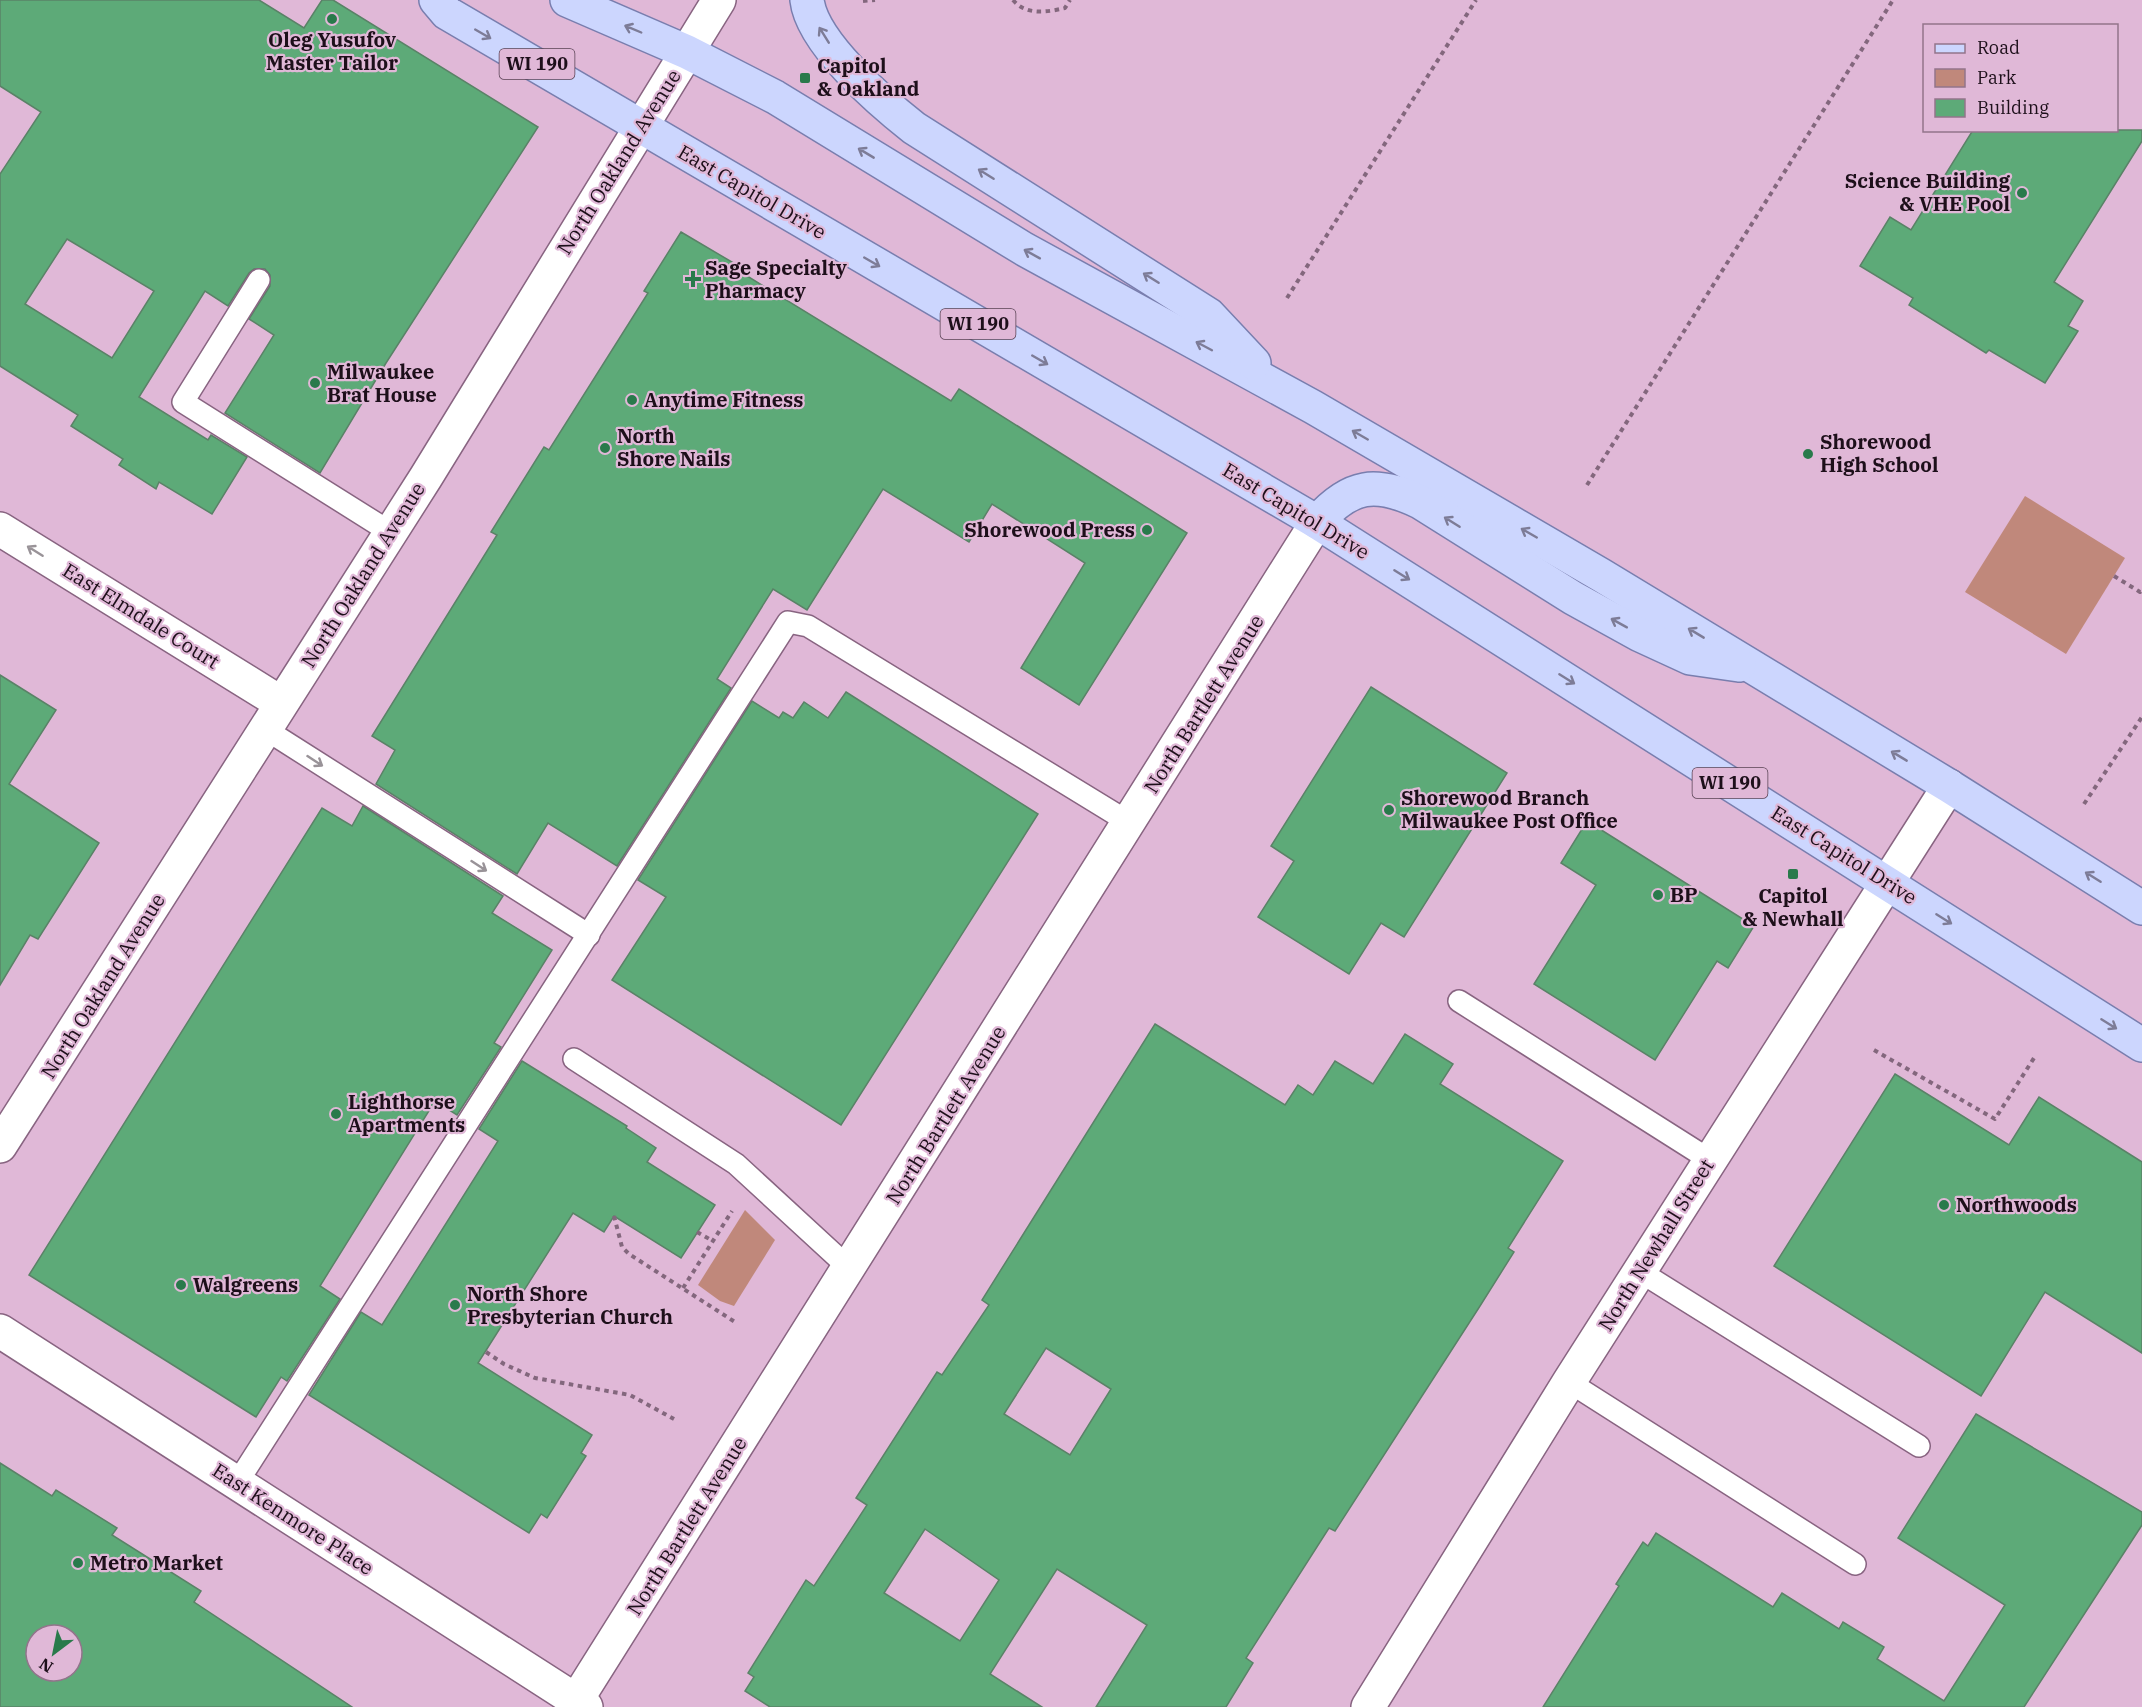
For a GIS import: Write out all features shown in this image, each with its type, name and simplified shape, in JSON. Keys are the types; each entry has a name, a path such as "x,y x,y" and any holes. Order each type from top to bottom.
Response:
{"main road":[{"name":"East Capitol Drive","path":"436,0 447,13 639,127 1317,522 2142,1044"},
{"path":"567,0 687,52 775,97 1024,249 1274,384 1752,667 1949,786 2142,908"},
{"path":"807,0 808,10 835,53 870,93 914,128 1209,315 1274,384"},
{"path":"1317,522 1338,500 1351,493 1375,487 1400,492 1420,502 1572,598 1640,635 1690,658 1752,667"}],"street":[{"name":"North Oakland Avenue","path":"0,1146 390,532 719,0"},
{"name":"North Bartlett Avenue","path":"578,1705 1317,522"},
{"name":"East Elmdale Court","path":"0,529 273,716"},
{"name":"North Newhall Street","path":"1368,1707 1639,1271 1949,786"},
{"name":"East Kenmore Place","path":"0,1330 578,1705"}],"lane":[{"path":"259,280 183,402 390,532"},
{"path":"237,1483 788,622 808,626 1130,823"},
{"path":"273,716 589,935"},
{"path":"1459,1001 1710,1160"},
{"path":"574,1059 736,1164 849,1268"},
{"path":"1639,1271 1919,1446"},
{"path":"1569,1382 1855,1563"}],"path":[{"path":"863,1 875,0"},
{"path":"1013,0 1017,5 1041,13 1065,8 1070,0"},
{"path":"1287,298 1476,0"},
{"path":"1587,485 1893,0"},
{"path":"2114,576 2140,592 2142,590"},
{"path":"2084,804 2142,717"},
{"path":"1874,1050 1995,1119 2034,1058"},
{"path":"683,1288 735,1206"},
{"path":"614,1216 622,1247 735,1322"},
{"path":"698,1232 713,1242"},
{"path":"486,1352 504,1364 535,1378 630,1395 674,1419"}],"green space":[{"path":"2025,496 2125,558 2066,654 1965,592"},
{"path":"745,1210 775,1240 734,1306 720,1301 698,1285"}],"building":[{"path":"0,0 259,0 304,28 322,0 333,0 538,127 386,363 320,473 225,413 274,335 249,319 270,286 270,275 265,269 254,269 228,306 205,291 139,397 208,440 211,435 247,457 212,514 159,482 156,489 119,465 123,459 71,426 78,415 0,366 0,174 41,112 0,86","holes":["67,239 154,291 112,358 25,304"]},
{"name":"Science Building & VHE Pool","path":"2142,130 2142,141 2054,282 2083,301 2068,326 2078,331 2045,383 1989,350 1986,353 1909,305 1913,298 1860,266 1890,217 1911,230 1972,132"},
{"path":"681,232 742,268 739,271 951,401 959,389 1187,533 1079,705 1021,668 1085,563 992,504 969,542 883,489 807,610 773,589 717,679 731,688 617,866 548,823 517,874 376,784 395,750 372,736 497,535 491,532 544,447 549,450 648,293 644,291"},
{"path":"0,675 56,710 9,784 99,843 38,939 30,935 0,985"},
{"name":"Shorewood Branch Milwaukee Post Office","path":"1371,687 1507,773 1404,937 1381,923 1349,974 1258,917 1294,861 1271,846"},
{"path":"846,692 1038,814 841,1125 612,980 666,897 638,880 752,701 779,718 783,712 793,718 804,702 828,718"},
{"name":"Lighthorse Apartments","path":"363,806 503,896 492,913 552,950 494,1043 501,1047 457,1115 435,1101 320,1286 340,1299 287,1381 281,1377 256,1417 29,1275 322,808 352,826"},
{"path":"1587,821 1754,926 1728,968 1717,961 1655,1060 1534,984 1596,885 1561,863"},
{"path":"1155,1024 1285,1105 1298,1085 1313,1095 1335,1061 1373,1084 1405,1034 1453,1064 1440,1084 1563,1161 1508,1248 1514,1252 1480,1306 1335,1531 1329,1528 1246,1658 1253,1663 1226,1707 1096,1707 1147,1625 1057,1569 990,1674 1042,1707 770,1707 745,1691 754,1677 748,1673 806,1580 814,1586 867,1505 856,1498 937,1372 942,1375 989,1305 982,1300","holes":["1046,1348 1111,1389 1070,1455 1004,1414","925,1529 999,1580 960,1641 884,1593"]},
{"name":"North Shore Presbyterian Church","path":"522,1061 627,1126 626,1128 656,1148 647,1162 715,1205 681,1258 614,1216 604,1232 573,1213 478,1363 592,1435 581,1453 586,1456 547,1518 541,1514 529,1533 309,1395 361,1312 382,1325 498,1141 479,1129"},
{"path":"1895,1074 2009,1145 2039,1097 2142,1162 2142,1353 2045,1292 1981,1396 1774,1266"},
{"path":"1976,1414 2142,1512 2142,1525 2024,1707 1543,1707 1619,1586 1616,1584 1643,1542 1648,1546 1656,1533 1773,1607 1782,1593 1839,1629 1843,1622 1884,1647 1877,1659 1944,1701 2005,1605 1898,1538"},
{"name":"Metro Market","path":"0,1463 52,1496 56,1490 117,1528 112,1535 201,1591 194,1602 352,1707 0,1707"}],"place":[{"name":"Oleg Yusufov Master Tailor","path":"332,19"},
{"name":"Capitol & Oakland","path":"805,78"},
{"name":"Science Building & VHE Pool","path":"2022,193"},
{"name":"Sage Specialty Pharmacy","path":"693,279"},
{"name":"Milwaukee Brat House","path":"315,383"},
{"name":"Anytime Fitness","path":"632,400"},
{"name":"North Shore Nails","path":"605,448"},
{"name":"Shorewood High School","path":"1808,454"},
{"name":"Shorewood Press","path":"1147,530"},
{"name":"Shorewood Branch Milwaukee Post Office","path":"1389,810"},
{"name":"Capitol & Newhall","path":"1793,874"},
{"name":"BP","path":"1658,895"},
{"name":"Lighthorse Apartments","path":"336,1114"},
{"name":"Northwoods","path":"1944,1205"},
{"name":"Walgreens","path":"181,1285"},
{"name":"North Shore Presbyterian Church","path":"455,1305"},
{"name":"Metro Market","path":"78,1563"}]}
